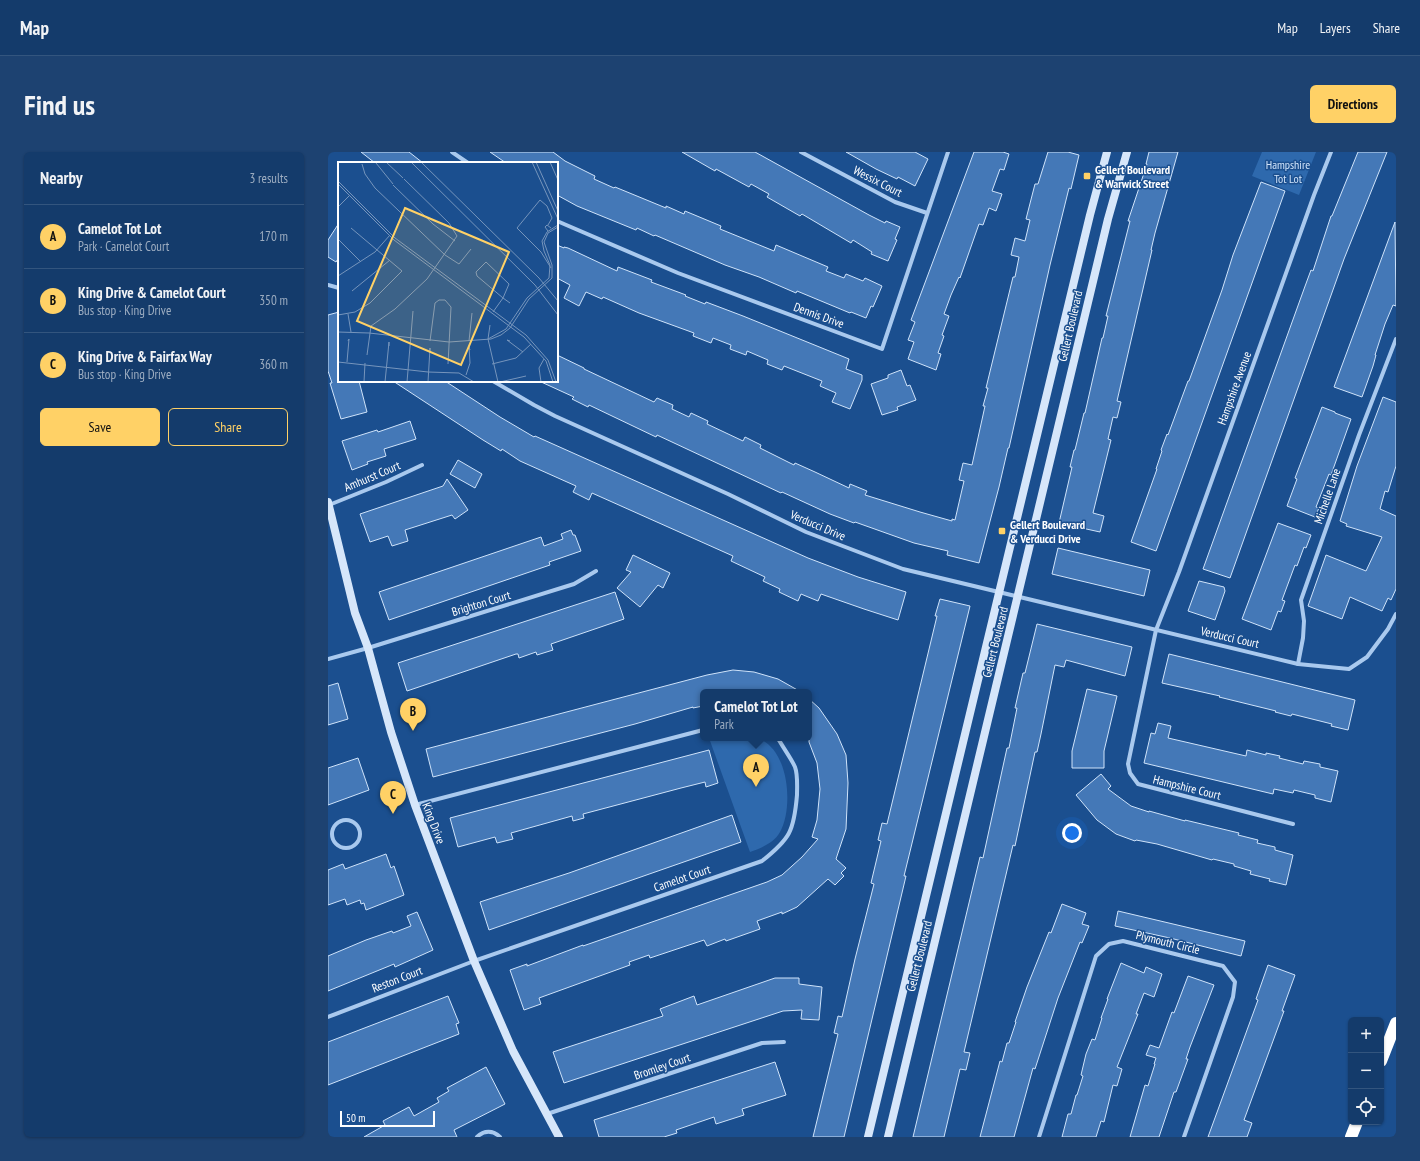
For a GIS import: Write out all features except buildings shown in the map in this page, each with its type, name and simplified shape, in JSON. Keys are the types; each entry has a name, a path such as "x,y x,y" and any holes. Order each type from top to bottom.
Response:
{"highway":[{"path":"1384,1053 1396,1023"},
{"path":"1351,1137 1356,1125"}],"main road":[{"name":"Gellert Boulevard","path":"868,1137 1090,214 1107,152"},
{"name":"Gellert Boulevard","path":"888,1137 1108,219 1127,152"},
{"name":"King Drive","path":"328,503 355,613 368,648 391,732 415,806 474,960 513,1051 559,1137"}],"street":[{"path":"452,152 467,162"},
{"name":"Wessix Court","path":"801,152 894,202 927,213"},
{"name":"Dennis Drive","path":"558,221 678,273 882,349 948,152"},
{"name":"Hampshire Avenue","path":"1156,630 1331,152"},
{"path":"328,285 338,288"},
{"name":"Michelle Lane","path":"1298,664 1303,638 1304,621 1300,600 1359,435 1396,339"},
{"name":"Verducci Drive","path":"495,382 555,416 728,494 806,532 903,569 1156,630"},
{"name":"Amhurst Court","path":"328,503 386,482 422,465"},
{"name":"Brighton Court","path":"328,659 574,584 596,571"},
{"name":"Verducci Court","path":"1156,630 1298,664 1349,669 1367,657 1388,629 1396,614"},
{"name":"Hampshire Court","path":"1156,630 1128,764 1130,773 1138,784 1293,824"},
{"path":"415,806 700,731"},
{"name":"Camelot Court","path":"474,960 762,861 784,841 792,827 796,810 797,786 795,768 780,741"},
{"path":"347,820 352,822 359,830 358,840 351,847 346,848 340,846 333,839 332,833 334,828 342,821 347,820"},
{"path":"328,840 333,839"},
{"name":"Plymouth Circle","path":"1039,1137 1096,956 1109,944 1123,941 1223,966 1235,982 1233,997 1184,1137"},
{"name":"Reston Court","path":"328,1017 474,960"},
{"name":"Bromley Court","path":"547,1114 762,1042 784,1042"},
{"path":"477,1137 486,1132 492,1132 500,1137"}],"green space":[{"name":"Hampshire Tot Lot","path":"1262,152 1316,152 1299,195 1252,176"},
{"path":"710,741 763,741 767,743 776,753 782,765 786,779 787,808 780,832 771,842 750,852"}],"place":[{"name":"Gellert Boulevard & Warwick Street","path":"1087,176"},
{"name":"Gellert Boulevard & Verducci Drive","path":"1002,531"},
{"name":"King Drive & Camelot Court","path":"413,731"},
{"name":"Camelot Tot Lot","path":"756,787"},
{"name":"King Drive & Fairfax Way","path":"393,814"}]}
